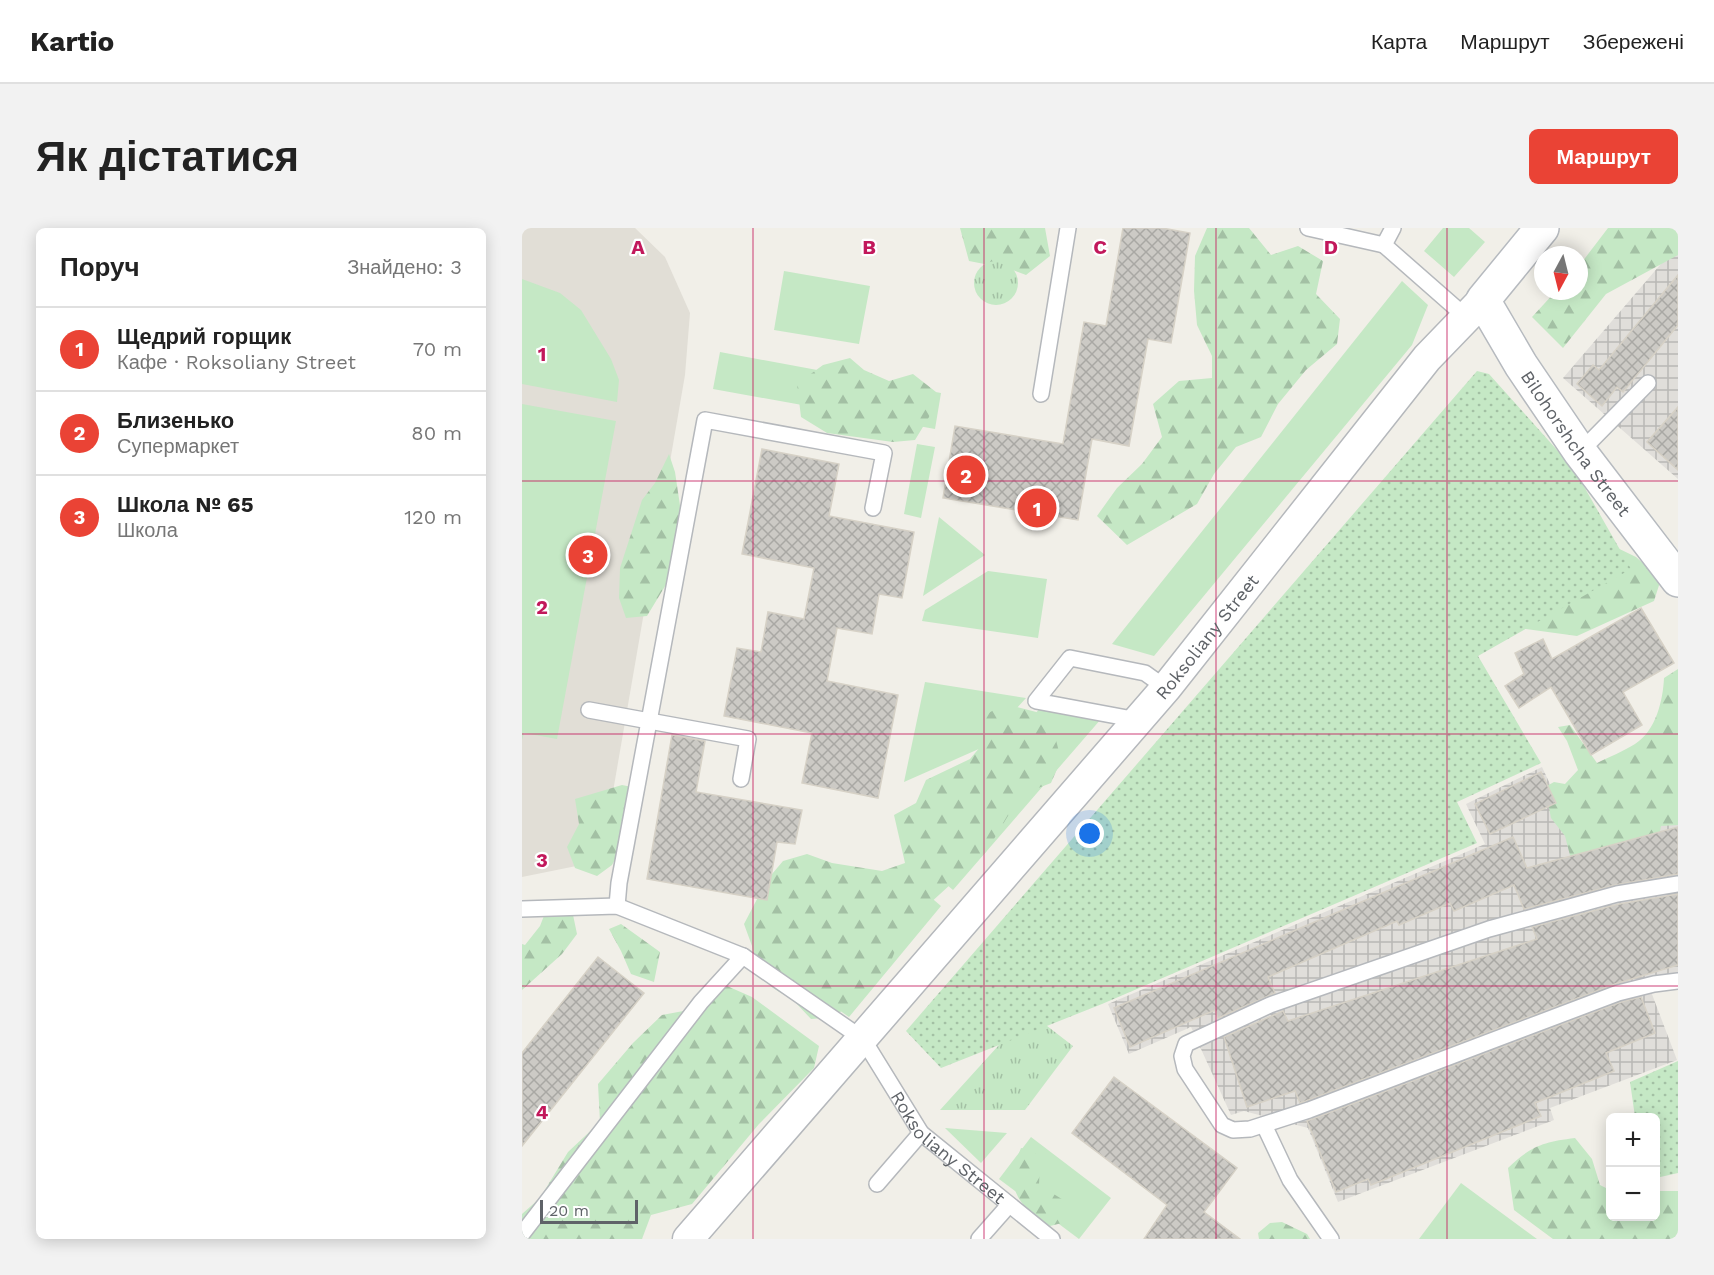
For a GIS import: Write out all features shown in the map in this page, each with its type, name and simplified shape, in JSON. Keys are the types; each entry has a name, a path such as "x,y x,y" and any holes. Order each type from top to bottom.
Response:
{"street":[{"name":"Roksoliany Street","path":"688,1239 1166,688 1427,358 1475,308 1542,228"},
{"name":"Bilohorshcha Street","path":"1475,308 1521,365 1580,452 1678,580"}],"lane":[{"path":"1041,394 1068,228"},
{"path":"1308,228 1384,245 1475,308"},
{"path":"1384,245 1393,228"},
{"path":"1580,452 1648,384"},
{"path":"617,906 619,883 705,420 884,453 873,508"},
{"path":"1138,720 1036,701 1070,658 1145,673 1166,688"},
{"path":"589,710 748,739 741,779"},
{"path":"1678,884 1653,886 1607,896 1489,928 1270,1005 1186,1044 1182,1056 1185,1069 1222,1125 1233,1130 1250,1129 1309,1110 1618,993 1678,981"},
{"path":"522,909 617,906 743,956 863,1038"},
{"path":"522,1234 701,1002 743,956"},
{"name":"Roksoliany Street","path":"863,1038 921,1133 1052,1239"},
{"path":"1264,1125 1290,1180 1331,1239"},
{"path":"877,1184 921,1133"},
{"path":"979,1239 1009,1205"}],"shaded area":[{"path":"522,228 635,228 665,257 690,313 685,375 601,861 522,877"},
{"path":"1678,244 1678,479 1563,378"},
{"path":"1542,767 1580,848 1678,821 1678,976 1647,981 1677,1060 1550,1108 1554,1120 1338,1202 1308,1128 1244,1111 1231,1115 1191,1027 1129,1054 1108,1004 1485,844 1466,804"}],"green space":[{"path":"960,228 1045,228 1050,256 1026,275 1010,269 969,261"},
{"path":"1207,228 1249,228 1271,255 1298,246 1323,261 1316,294 1340,319 1337,344 1306,370 1278,404 1261,437 1236,447 1214,474 1197,504 1127,545 1097,516 1117,488 1142,464 1162,437 1153,404 1179,381 1212,378 1212,356 1197,325 1194,291 1195,256"},
{"path":"1443,228 1469,228 1485,242 1454,277 1424,251"},
{"path":"1608,228 1678,228 1678,255 1606,294 1563,348 1532,317 1548,300 1588,300 1588,254"},
{"path":"996,261 1005,262 1012,267 1017,274 1017,292 1012,299 1005,304 996,305 987,304 980,299 975,292 974,283 975,274 980,267 987,262"},
{"path":"784,271 870,286 859,344 774,330"},
{"path":"522,279 560,293 581,310 611,359 619,380 617,402 522,384"},
{"path":"1402,281 1428,305 1412,345 1154,656 1112,644"},
{"path":"720,352 941,393 935,429 713,389"},
{"path":"850,358 864,370 889,381 913,374 936,392 929,417 915,440 893,442 827,433 801,417 797,384 823,365"},
{"path":"1477,371 1489,374 1574,469 1631,569 1478,656 1541,763 1457,802 1477,843 1102,1004 941,1068 906,1031"},
{"path":"522,404 616,421 557,739 524,733 522,740"},
{"path":"917,444 935,447 921,518 904,514"},
{"path":"669,454 675,472 681,512 670,578 647,616 626,618 619,598 620,568 642,500 655,483"},
{"path":"939,517 985,555 923,596"},
{"path":"1601,540 1636,557 1661,579 1654,601 1577,636 1505,626"},
{"path":"988,571 1047,579 1038,638 922,621 925,610"},
{"path":"1678,669 1678,825 1661,826 1656,852 1574,871 1565,836 1551,818 1545,787 1554,782 1565,784 1578,770 1567,741 1558,727 1570,725 1597,763 1621,752 1635,744 1648,731 1660,705 1664,678"},
{"path":"925,682 1026,698 981,748 904,782"},
{"path":"1005,704 1044,714 1055,736 1061,760 1051,783 1028,792 1011,811 986,852 928,905 908,919 889,966 835,1017 811,1019 794,1001 773,988 755,971 752,946 744,924 767,880 783,861 807,854 832,863 882,871 905,863 894,815 916,803 926,780 970,759 986,740 983,716"},
{"path":"1041,707 1101,719 953,890 913,856"},
{"path":"622,785 632,787 629,805 621,823 619,852 612,865 597,876 575,868 567,847 579,824 575,799"},
{"path":"901,872 941,906 849,1017 803,985"},
{"path":"549,903 572,910 577,934 562,954 522,990 522,944 525,945 540,926"},
{"path":"621,924 660,952 654,982 631,974 609,929"},
{"path":"727,986 752,997 819,1046 814,1068 759,1124 692,1204 651,1215 642,1239 522,1239 522,1214 540,1198 568,1152 600,1122 598,1084 633,1043 662,1015 694,1009"},
{"path":"1029,1012 1073,1046 1025,1110 940,1110"},
{"path":"1678,1061 1678,1173 1660,1177 1660,1113 1634,1113 1630,1082"},
{"path":"945,1128 1007,1133 981,1163"},
{"path":"1031,1137 1111,1198 1079,1239 999,1179"},
{"path":"1575,1138 1592,1159 1600,1185 1606,1188 1606,1221 1660,1221 1660,1191 1678,1191 1678,1239 1553,1239 1514,1210 1508,1168 1531,1150 1554,1141"},
{"path":"1021,1148 1034,1150 1040,1161 1039,1185 1065,1201 1067,1209 1062,1223 1050,1226 1028,1210 1016,1193 1014,1174"},
{"path":"1461,1183 1537,1239 1419,1239"},
{"path":"1282,1222 1307,1234 1310,1239 1259,1239 1258,1233 1270,1223"}],"building":[{"path":"1123,228 1162,228 1190,233 1171,343 1148,339 1129,446 1092,439 1078,520 943,498 955,426 1063,444 1084,322 1106,326"},
{"path":"1678,275 1678,325 1623,392 1617,387 1602,406 1577,384 1593,365 1599,370"},
{"path":"1678,407 1678,470 1647,442"},
{"path":"762,449 839,464 829,516 914,532 902,598 879,594 872,634 837,628 827,681 898,695 878,798 802,783 812,733 724,716 737,648 761,652 768,612 804,619 814,568 742,554"},
{"path":"1641,608 1674,663 1623,692 1642,725 1591,755 1551,687 1519,708 1505,686 1524,674 1515,653 1543,639 1552,659"},
{"path":"672,735 705,741 696,792 802,810 795,844 777,842 767,900 647,879"},
{"path":"1541,772 1556,803 1490,834 1475,804"},
{"path":"1678,827 1678,874 1615,885 1524,909 1514,885 1454,911 1450,903 1399,925 1397,921 1268,977 1275,993 1218,1018 1215,1010 1130,1047 1114,1008 1513,837 1527,868"},
{"path":"1678,894 1678,965 1615,984 1300,1103 1295,1091 1247,1107 1224,1037 1283,1011 1288,1021 1537,939 1532,927 1619,904"},
{"path":"598,957 644,993 522,1146 522,1053"},
{"path":"1641,997 1655,1033 1606,1053 1614,1071 1535,1103 1541,1116 1371,1185 1368,1179 1336,1192 1307,1121 1621,1002"},
{"path":"1114,1077 1237,1168 1204,1212 1240,1239 1144,1239 1167,1205 1072,1133"}],"place":[{"name":"Близенько","path":"966,475"},
{"name":"Щедрий горщик","path":"1037,508"},
{"name":"Школа № 65","path":"588,555"}]}
